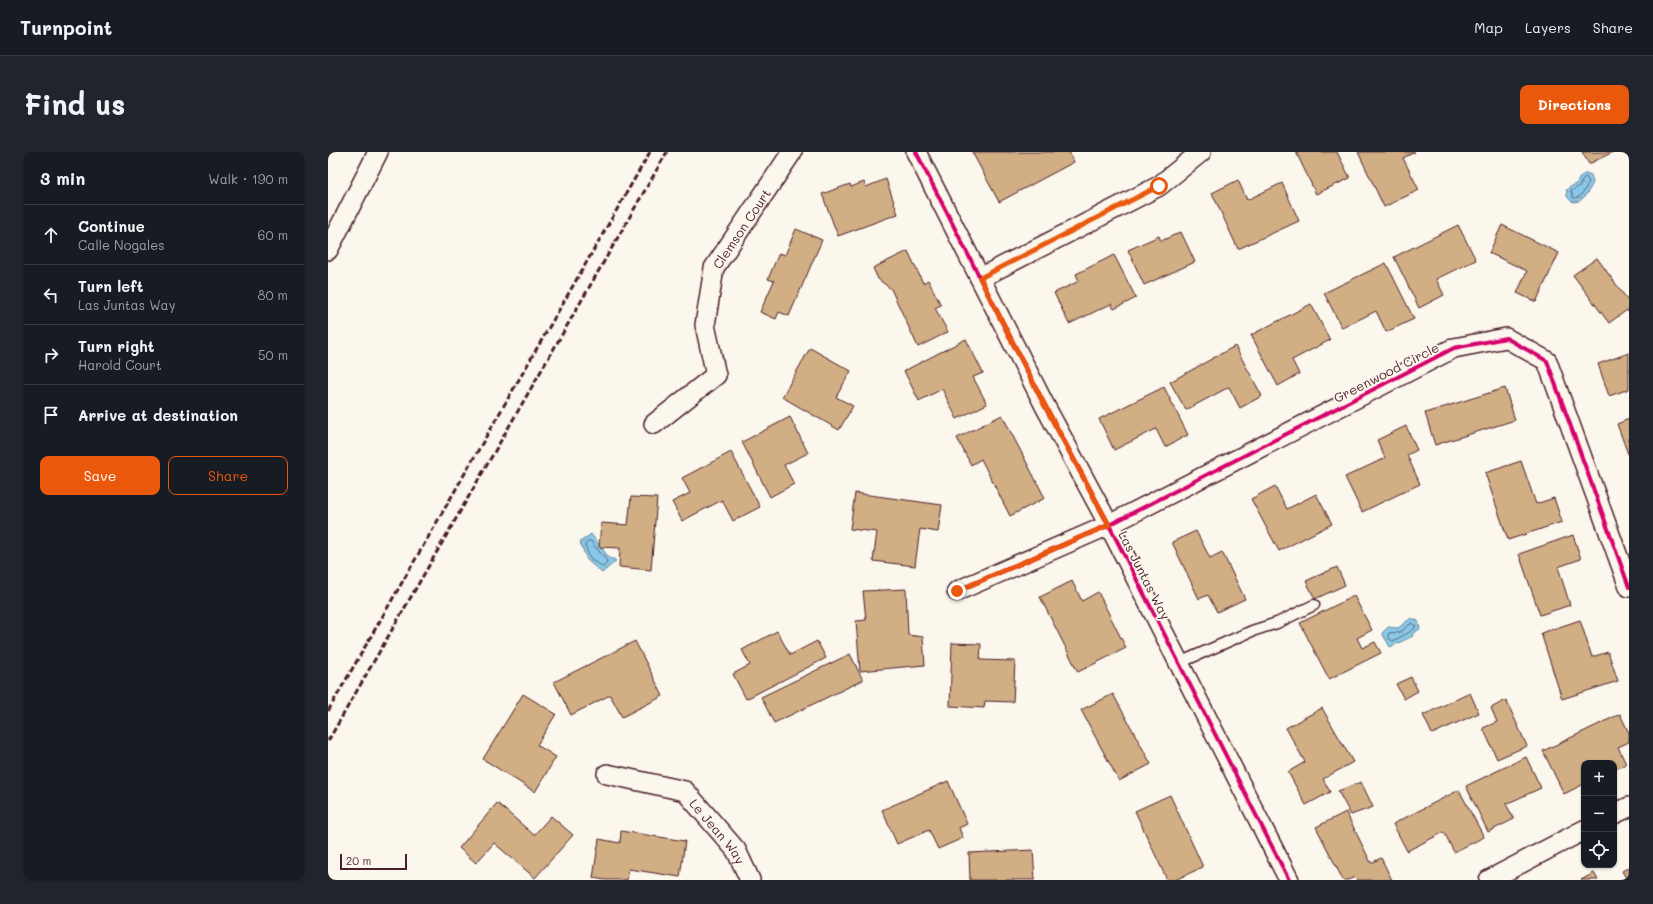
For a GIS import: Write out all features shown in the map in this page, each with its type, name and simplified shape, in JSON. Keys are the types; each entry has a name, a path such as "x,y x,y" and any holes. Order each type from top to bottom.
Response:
{"street":[{"path":"328,250 378,152"},
{"name":"Clemson Court","path":"654,424 716,375 705,325 714,268 792,152"},
{"name":"Las Juntas Way","path":"916,152 1045,406 1109,525 1289,880"},
{"path":"980,278 1159,186 1201,152"},
{"name":"Greenwood Circle","path":"957,591 1109,525 1454,348 1506,338 1547,361 1629,587"},
{"name":"Le Jean Way","path":"607,774 685,791 736,850 750,880"},
{"path":"1617,813 1629,807"},
{"path":"1489,880 1581,832"}],"lane":[{"path":"1179,663 1252,631 1277,623 1314,605"}],"water":[{"path":"1586,173 1591,175 1593,183 1584,197 1579,201 1573,202 1567,196 1567,189 1577,183 1580,177"},
{"path":"591,534 610,559 614,559 616,561 602,573 587,560 580,542"},
{"path":"1411,618 1418,621 1420,629 1412,634 1413,636 1390,647 1382,633 1388,627 1398,628"}],"building":[{"path":"972,152 1069,152 1074,162 999,202"},
{"path":"1296,152 1337,152 1350,178 1316,194"},
{"path":"1358,152 1415,152 1403,158 1419,190 1384,207"},
{"path":"1582,152 1613,152 1589,164"},
{"path":"886,179 898,214 838,236 822,194 850,184 851,187 864,182 866,187"},
{"path":"1238,180 1247,200 1282,183 1299,221 1238,249 1212,193"},
{"path":"1458,225 1476,260 1436,279 1444,295 1419,308 1394,257"},
{"path":"1502,225 1559,253 1536,302 1517,293 1527,271 1489,253"},
{"path":"796,229 822,240 789,316 779,312 776,319 760,312 774,281 768,279 779,253 785,255"},
{"path":"1181,232 1195,262 1144,285 1128,250 1159,236 1161,241"},
{"path":"908,251 923,283 928,280 941,305 935,308 948,332 918,347 891,289 878,279 873,268"},
{"path":"1114,255 1136,298 1114,309 1111,304 1069,324 1054,293 1079,281 1076,274"},
{"path":"1597,258 1629,302 1629,313 1627,310 1609,323 1573,275"},
{"path":"1386,263 1414,319 1386,332 1376,311 1342,328 1324,293"},
{"path":"1311,304 1330,340 1292,360 1299,374 1278,386 1251,335"},
{"path":"966,339 983,373 973,377 987,404 957,419 942,389 919,401 904,371"},
{"path":"1235,346 1262,396 1240,408 1229,387 1186,410 1170,382"},
{"path":"810,348 851,371 836,397 853,406 839,430 782,397"},
{"path":"1629,353 1629,389 1609,396 1598,364"},
{"path":"1164,387 1188,435 1165,447 1156,429 1114,450 1099,419"},
{"path":"1505,388 1515,420 1435,445 1425,413"},
{"path":"1002,415 1045,498 1010,516 981,459 971,465 957,438"},
{"path":"790,417 808,453 784,465 794,484 770,497 742,442"},
{"path":"1629,419 1629,454 1628,454 1617,424"},
{"path":"1406,426 1417,450 1407,455 1420,484 1362,512 1345,477 1385,458 1377,440"},
{"path":"731,452 760,507 733,521 722,500 682,521 672,502 690,493 682,478"},
{"path":"1521,461 1536,504 1554,498 1562,522 1508,540 1485,473"},
{"path":"1275,486 1287,509 1316,494 1332,524 1279,551 1251,499"},
{"path":"855,493 942,505 938,532 920,529 915,566 873,561 877,532 850,529"},
{"path":"631,497 657,498 651,570 619,567 620,548 599,547 601,523 628,525"},
{"path":"1196,531 1210,558 1222,552 1245,599 1217,612 1208,595 1199,599 1172,542"},
{"path":"1573,535 1581,559 1558,567 1570,605 1540,615 1519,554"},
{"path":"1337,567 1345,585 1315,599 1306,581"},
{"path":"1072,581 1082,601 1098,592 1126,648 1078,672 1040,597"},
{"path":"906,589 908,635 923,637 925,665 860,671 856,621 866,620 863,591"},
{"path":"1354,596 1372,630 1357,638 1362,648 1375,642 1381,653 1329,679 1300,623"},
{"path":"1580,620 1592,657 1608,652 1618,681 1562,699 1541,633"},
{"path":"777,631 790,655 817,641 826,658 746,699 733,674 750,665 742,650"},
{"path":"635,641 663,696 622,717 610,695 571,715 554,682"},
{"path":"952,643 981,644 980,660 1015,661 1013,702 985,701 984,708 950,706"},
{"path":"850,654 863,680 774,723 761,697"},
{"path":"1411,677 1418,691 1404,699 1396,684"},
{"path":"1470,693 1479,713 1432,734 1423,715"},
{"path":"523,694 556,714 537,745 556,757 535,792 483,759"},
{"path":"1113,694 1151,764 1119,781 1081,710"},
{"path":"1506,700 1527,746 1497,759 1483,728 1497,722 1491,708"},
{"path":"1322,708 1353,762 1323,779 1330,792 1306,805 1288,772 1305,762 1286,728"},
{"path":"1620,714 1629,733 1629,742 1618,747 1626,764 1617,768 1617,760 1581,760 1581,786 1564,794 1543,751"},
{"path":"1526,757 1541,788 1506,804 1514,819 1488,832 1466,786"},
{"path":"948,781 967,824 959,828 963,838 938,849 929,830 897,844 882,810"},
{"path":"1361,782 1373,807 1351,815 1338,791"},
{"path":"1459,790 1484,837 1454,852 1444,832 1407,851 1393,824"},
{"path":"1170,795 1203,867 1175,880 1167,880 1135,811"},
{"path":"497,803 534,835 551,816 573,835 535,878 494,843 476,863 459,848"},
{"path":"1346,812 1371,863 1381,858 1392,880 1357,880 1355,877 1348,880 1343,880 1316,827"},
{"path":"621,831 685,841 680,877 629,869 627,880 605,880 593,878 599,839 620,843"},
{"path":"1033,850 1035,880 970,880 969,853"},
{"path":"1629,867 1629,880 1627,880 1622,871"},
{"path":"1594,873 1598,880 1581,880"}],"railway":[{"path":"328,711 650,152"},
{"path":"328,741 667,152"}],"cycle path":[{"path":"916,152 1045,406 1109,525 1289,880"},
{"path":"957,591 1109,525 1454,348 1506,338 1547,361 1629,587"}],"route":[{"path":"957,591 1109,525 1045,406 980,278 1159,186"}]}
